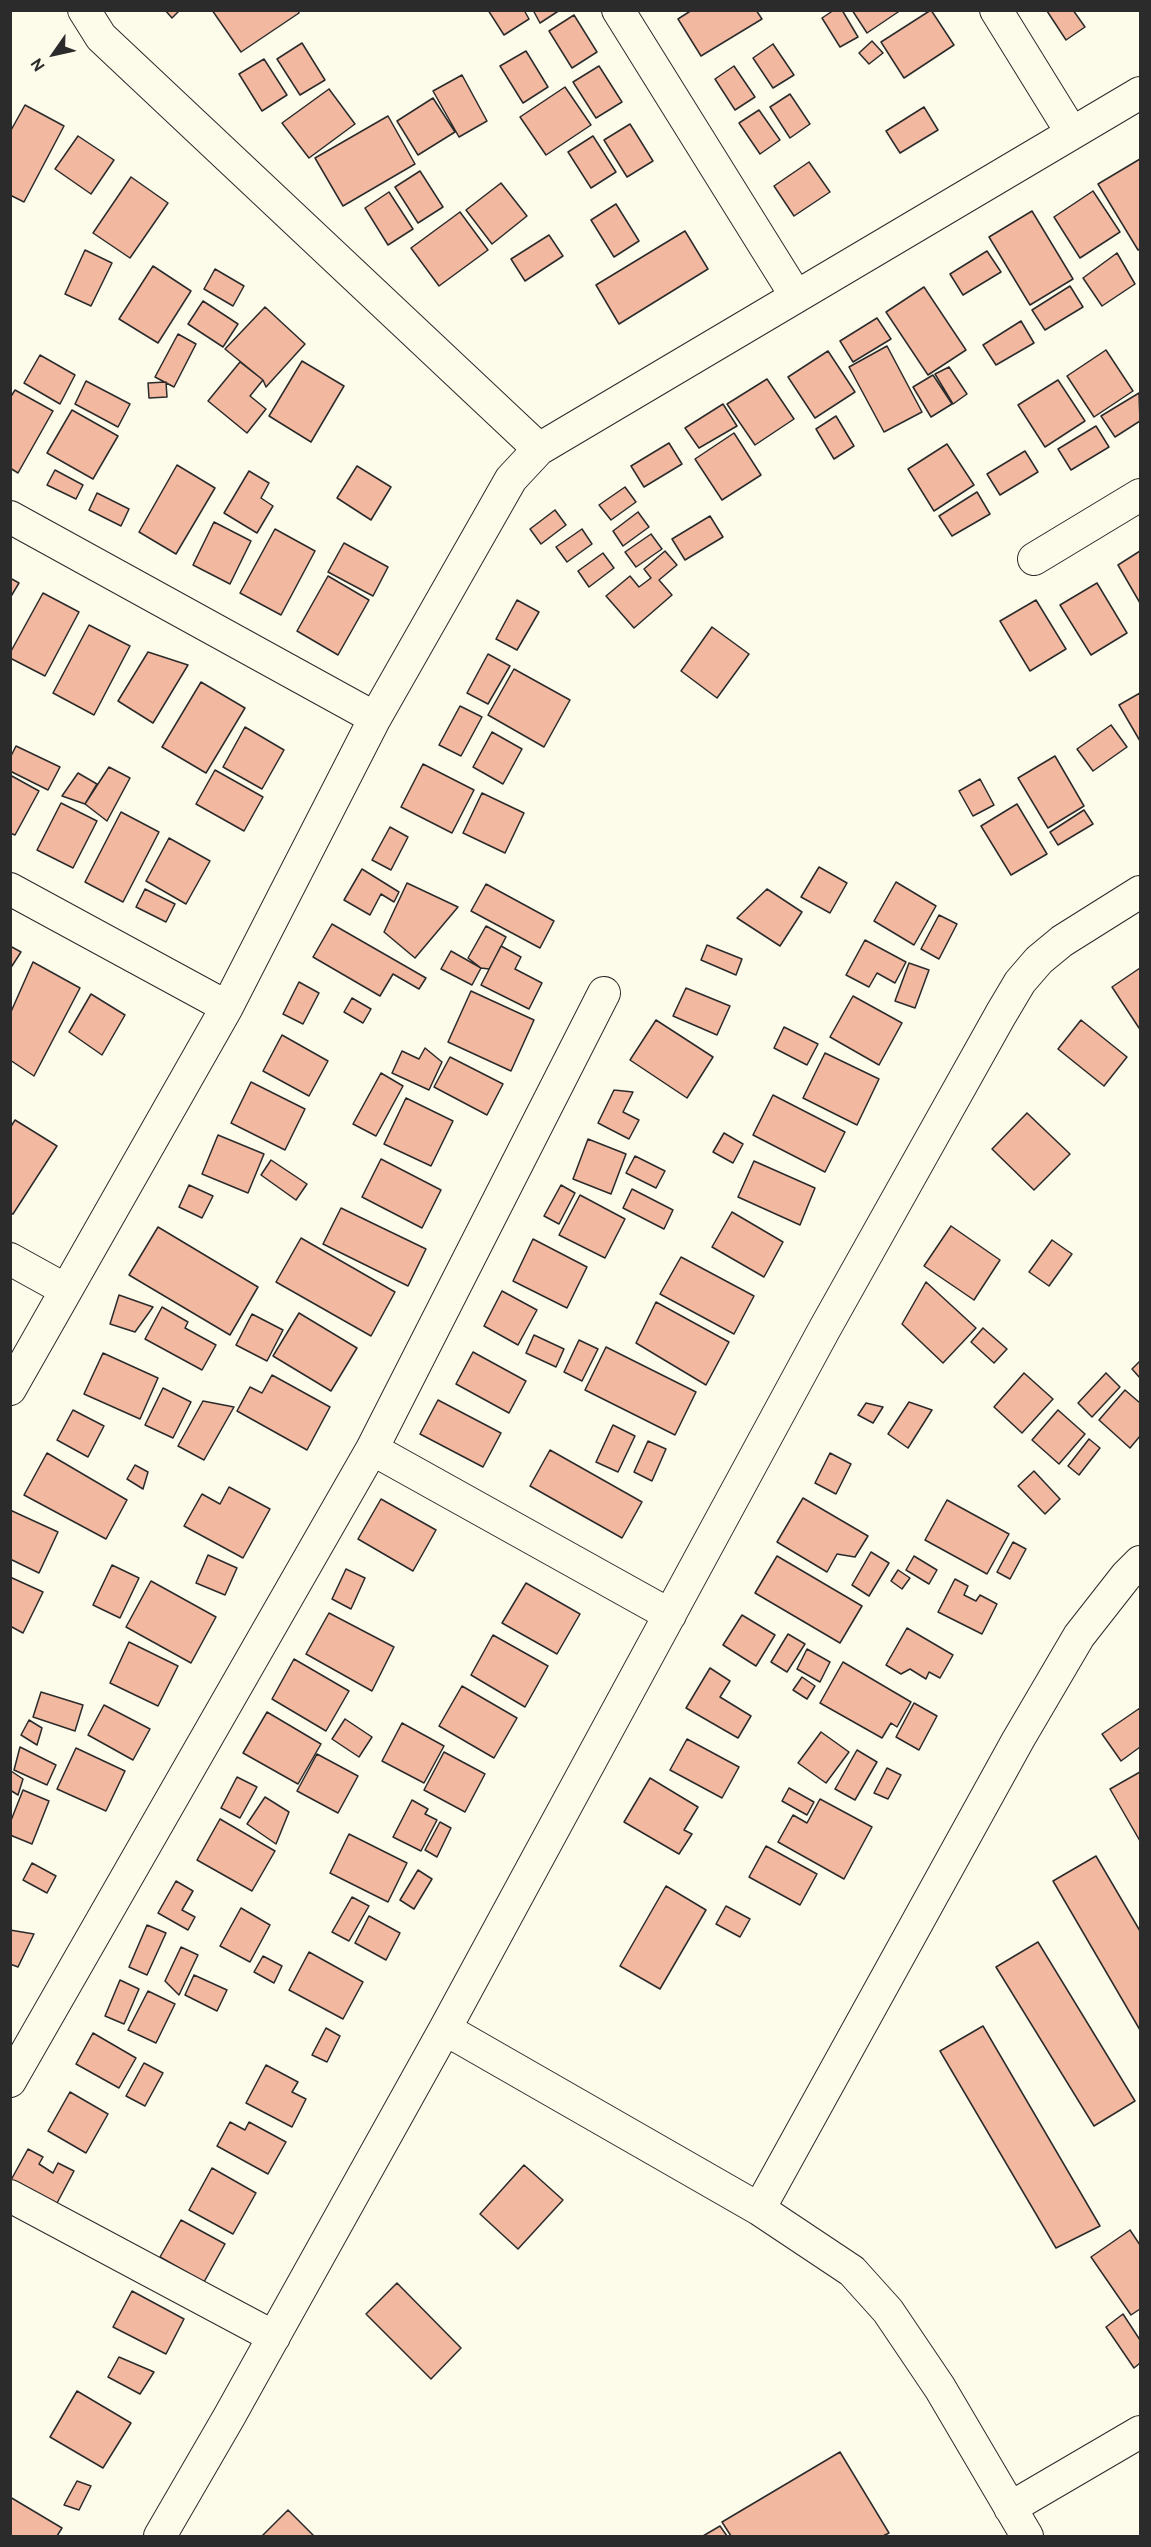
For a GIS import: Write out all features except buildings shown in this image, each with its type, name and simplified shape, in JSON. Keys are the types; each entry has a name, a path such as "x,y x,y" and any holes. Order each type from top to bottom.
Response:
{"street":[{"path":"84,10 101,37 539,449"},
{"path":"618,10 796,296"},
{"path":"996,10 1072,133"},
{"path":"10,1389 227,1007 375,718 511,479 539,449 1140,93"},
{"path":"1034,559 1140,495"},
{"path":"10,517 375,718"},
{"path":"10,889 227,1007"},
{"path":"160,2536 274,2337 836,1310 1020,982 1062,941 1140,892"},
{"path":"10,2081 372,1449 604,993"},
{"path":"10,1259 66,1290"},
{"path":"372,1449 669,1616"},
{"path":"759,2209 1018,1740 1079,1636 1126,1576 1140,1562"},
{"path":"445,2028 759,2209 852,2271 888,2310 940,2388 1027,2536"},
{"path":"10,2196 274,2337"},
{"path":"1010,2508 1140,2432"}]}
